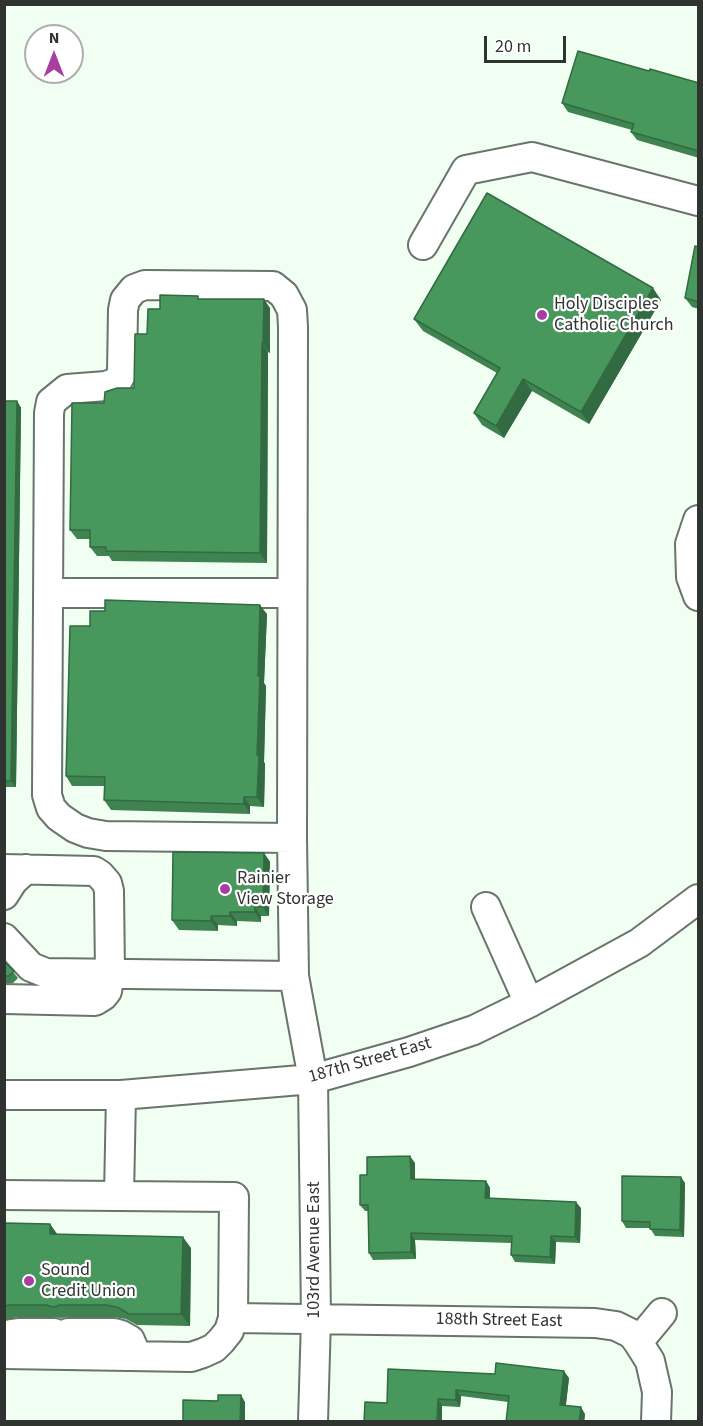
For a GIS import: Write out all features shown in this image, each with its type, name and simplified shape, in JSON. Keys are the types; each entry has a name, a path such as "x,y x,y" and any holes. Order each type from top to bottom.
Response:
{"street":[{"path":"423,245 466,170 532,157 699,201"},
{"name":"103rd Avenue East","path":"48,593 49,413 51,402 67,389 106,386 117,382 122,373 125,300 134,289 145,285 273,286 284,296 291,310 293,327 291,838 294,976 313,1079 316,1319 313,1422"},
{"path":"699,520 690,544 691,577 699,596"},
{"path":"291,838 106,836 88,833 75,828 59,817 51,808 47,795 48,593 292,593"},
{"path":"4,895 13,881 12,871 94,871 100,875 107,883 109,891 110,974 107,991 95,1001 4,999"},
{"name":"187th Street East","path":"4,1095 121,1095 313,1079 409,1052 474,1030 529,1003 639,943 699,898"},
{"path":"486,907 529,1003"},
{"path":"4,938 31,967 46,973 294,976"},
{"path":"119,1196 121,1095"},
{"path":"4,1196 234,1197 233,1318 229,1331 213,1348 191,1357 4,1354"},
{"path":"656,1422 657,1392 650,1361 638,1342 662,1313"},
{"name":"188th Street East","path":"233,1318 595,1323 616,1326 632,1334 638,1342"},
{"path":"4,1339 11,1334 18,1333 114,1333 129,1340 134,1356"}],"building":[{"path":"578,51 699,83 699,151 631,132 634,124 562,103"},
{"name":"Holy Disciples Catholic Church","path":"487,193 653,288 581,412 523,379 496,426 474,413 500,368 414,319"},
{"path":"695,246 699,247 699,302 685,298"},
{"path":"160,295 198,296 198,299 264,299 260,553 106,551 106,547 90,547 90,530 70,530 72,403 104,403 105,392 117,388 134,388 135,334 147,334 148,309 160,309"},
{"path":"4,401 17,401 11,781 4,781"},
{"path":"105,600 260,605 257,797 244,797 244,804 104,800 105,777 66,776 70,626 90,626 90,611 105,611"},
{"name":"Rainier View Storage","path":"173,852 264,853 263,907 255,907 255,912 230,912 230,916 211,916 211,921 172,920"},
{"path":"4,961 14,971 9,976 4,976"},
{"path":"410,1156 411,1179 486,1181 485,1198 576,1202 575,1237 551,1236 550,1257 511,1255 512,1236 411,1233 411,1252 369,1253 368,1205 360,1205 360,1175 367,1175 367,1157"},
{"path":"622,1176 681,1177 680,1230 650,1229 650,1222 622,1221"},
{"path":"4,1223 50,1224 50,1234 183,1237 181,1314 129,1314 117,1307 106,1305 4,1306"},
{"path":"496,1363 564,1371 560,1405 581,1407 579,1422 506,1422 509,1396 456,1390 456,1400 438,1399 437,1422 364,1422 365,1402 387,1403 388,1369 495,1374"},
{"path":"218,1395 241,1395 240,1422 183,1422 183,1400 218,1401"}],"place":[{"name":"Holy Disciples Catholic Church","path":"542,315"},
{"name":"Rainier View Storage","path":"225,889"},
{"name":"Sound Credit Union","path":"29,1281"}]}
